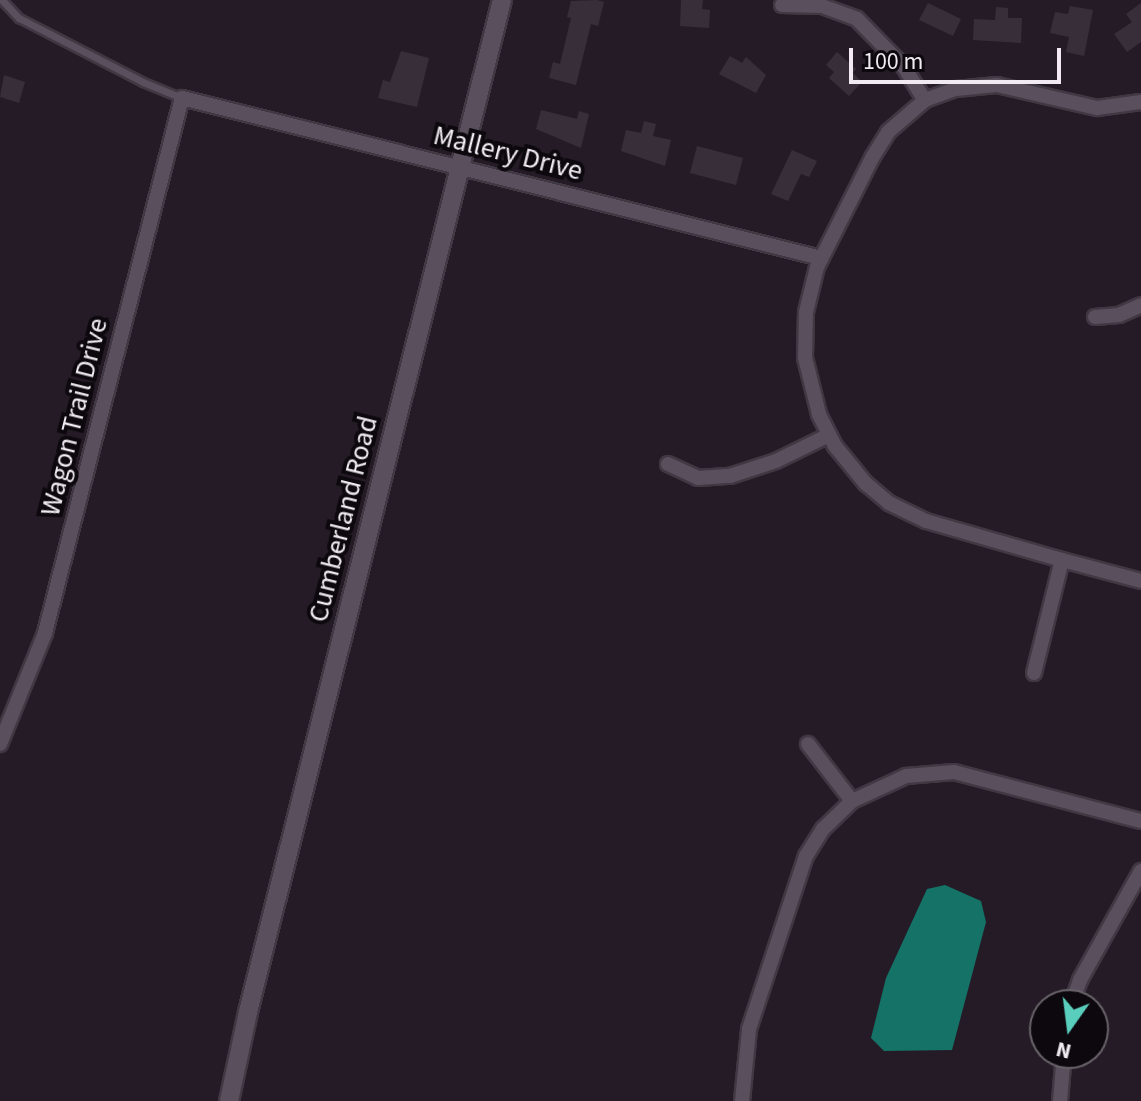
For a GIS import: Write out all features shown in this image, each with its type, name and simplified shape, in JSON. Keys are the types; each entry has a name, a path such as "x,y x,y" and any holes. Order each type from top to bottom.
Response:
{"street":[{"name":"Cumberland Road","path":"231,1101 239,1051 502,0"},
{"path":"782,5 822,6 857,19 904,67 925,100"},
{"path":"1141,102 1097,108 997,85 956,89 925,100 881,142 821,258 806,312 804,335 809,380 829,435 856,474 902,511 926,521 1141,581"},
{"name":"Mallery Drive","path":"182,98 821,258"},
{"name":"Wagon Trail Drive","path":"0,744 45,633 182,98"},
{"path":"1095,317 1119,315 1141,305"},
{"path":"668,464 698,478 730,476 776,461 829,435"},
{"path":"1034,673 1062,560"},
{"path":"808,744 852,801"},
{"path":"742,1101 749,1029 806,856 823,829 852,801 889,781 940,771 1002,783 1141,821"},
{"path":"1077,989 1141,871"},
{"path":"1060,1101 1063,1069"}],"lane":[{"path":"2,0 19,18 143,82 182,98"}],"shaded area":[{"path":"945,885 981,901 986,922 952,1050 884,1051 871,1038 886,978 927,889"}],"building":[{"path":"681,0 703,0 702,9 710,10 709,28 680,26"},
{"path":"571,1 604,2 598,26 591,24 576,85 549,78 553,62 560,64 571,18 567,17"},
{"path":"928,3 961,19 953,36 919,20"},
{"path":"1141,3 1141,42 1127,52 1114,34 1132,22 1126,14"},
{"path":"1070,6 1093,10 1084,56 1066,52 1069,37 1050,33 1055,12 1068,14"},
{"path":"996,7 1008,8 1008,18 1022,18 1021,43 973,40 974,19 995,20"},
{"path":"401,51 429,58 417,107 378,98 383,80 390,82"},
{"path":"837,52 856,69 853,73 862,82 849,96 829,78 834,72 826,65"},
{"path":"730,56 742,63 746,57 766,75 756,93 719,74"},
{"path":"4,75 25,82 19,103 0,97"},
{"path":"541,110 577,119 579,111 589,114 581,148 536,129"},
{"path":"644,121 656,124 653,136 671,140 665,166 621,151 626,130 641,133"},
{"path":"697,146 743,158 736,185 690,173"},
{"path":"792,150 817,161 809,177 801,174 788,201 771,194"}]}
